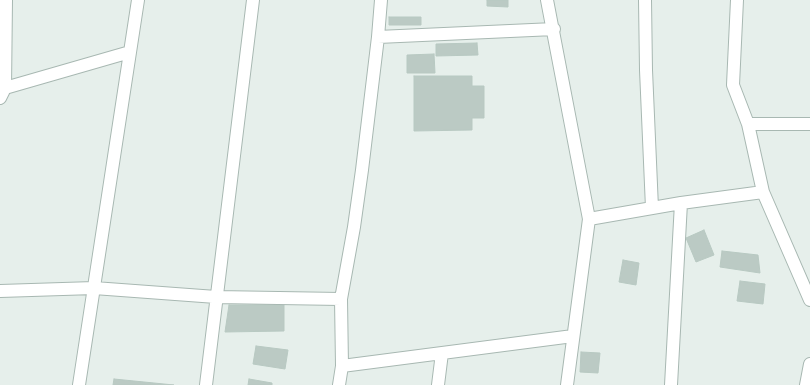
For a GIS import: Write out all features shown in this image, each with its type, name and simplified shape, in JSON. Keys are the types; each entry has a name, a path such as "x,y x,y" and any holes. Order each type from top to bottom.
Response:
{"street":[{"path":"6,0 2,93 130,52"},
{"path":"79,385 138,0"},
{"path":"206,385 253,0"},
{"path":"339,385 342,366 341,299 354,227 378,36 381,0"},
{"path":"547,0 554,29 589,218 567,385"},
{"path":"645,0 646,70 652,208"},
{"path":"737,0 733,85 748,124 763,192 810,300"},
{"path":"378,36 554,29"},
{"path":"748,124 810,124"},
{"path":"589,218 681,203 763,192"},
{"path":"671,385 681,203"},
{"path":"0,291 94,288 216,297 341,299"},
{"path":"342,366 573,336"},
{"path":"438,385 442,353"},
{"path":"806,385 810,364"}],"building":[{"path":"487,0 508,0 508,7 487,6"},
{"path":"389,17 421,17 421,25 389,25"},
{"path":"477,43 478,55 436,56 436,44"},
{"path":"434,54 435,73 407,73 407,55"},
{"path":"414,76 472,76 472,86 484,86 484,118 472,118 472,130 414,131"},
{"path":"704,230 714,255 696,262 686,238"},
{"path":"722,251 758,255 760,273 720,267"},
{"path":"623,260 639,263 636,285 619,282"},
{"path":"740,281 765,284 763,304 737,301"},
{"path":"229,305 284,305 284,331 225,332"},
{"path":"256,346 288,350 285,369 253,364"},
{"path":"581,352 600,353 598,373 580,372"},
{"path":"114,379 174,385 113,385"},
{"path":"249,379 272,383 272,385 248,385"}]}
